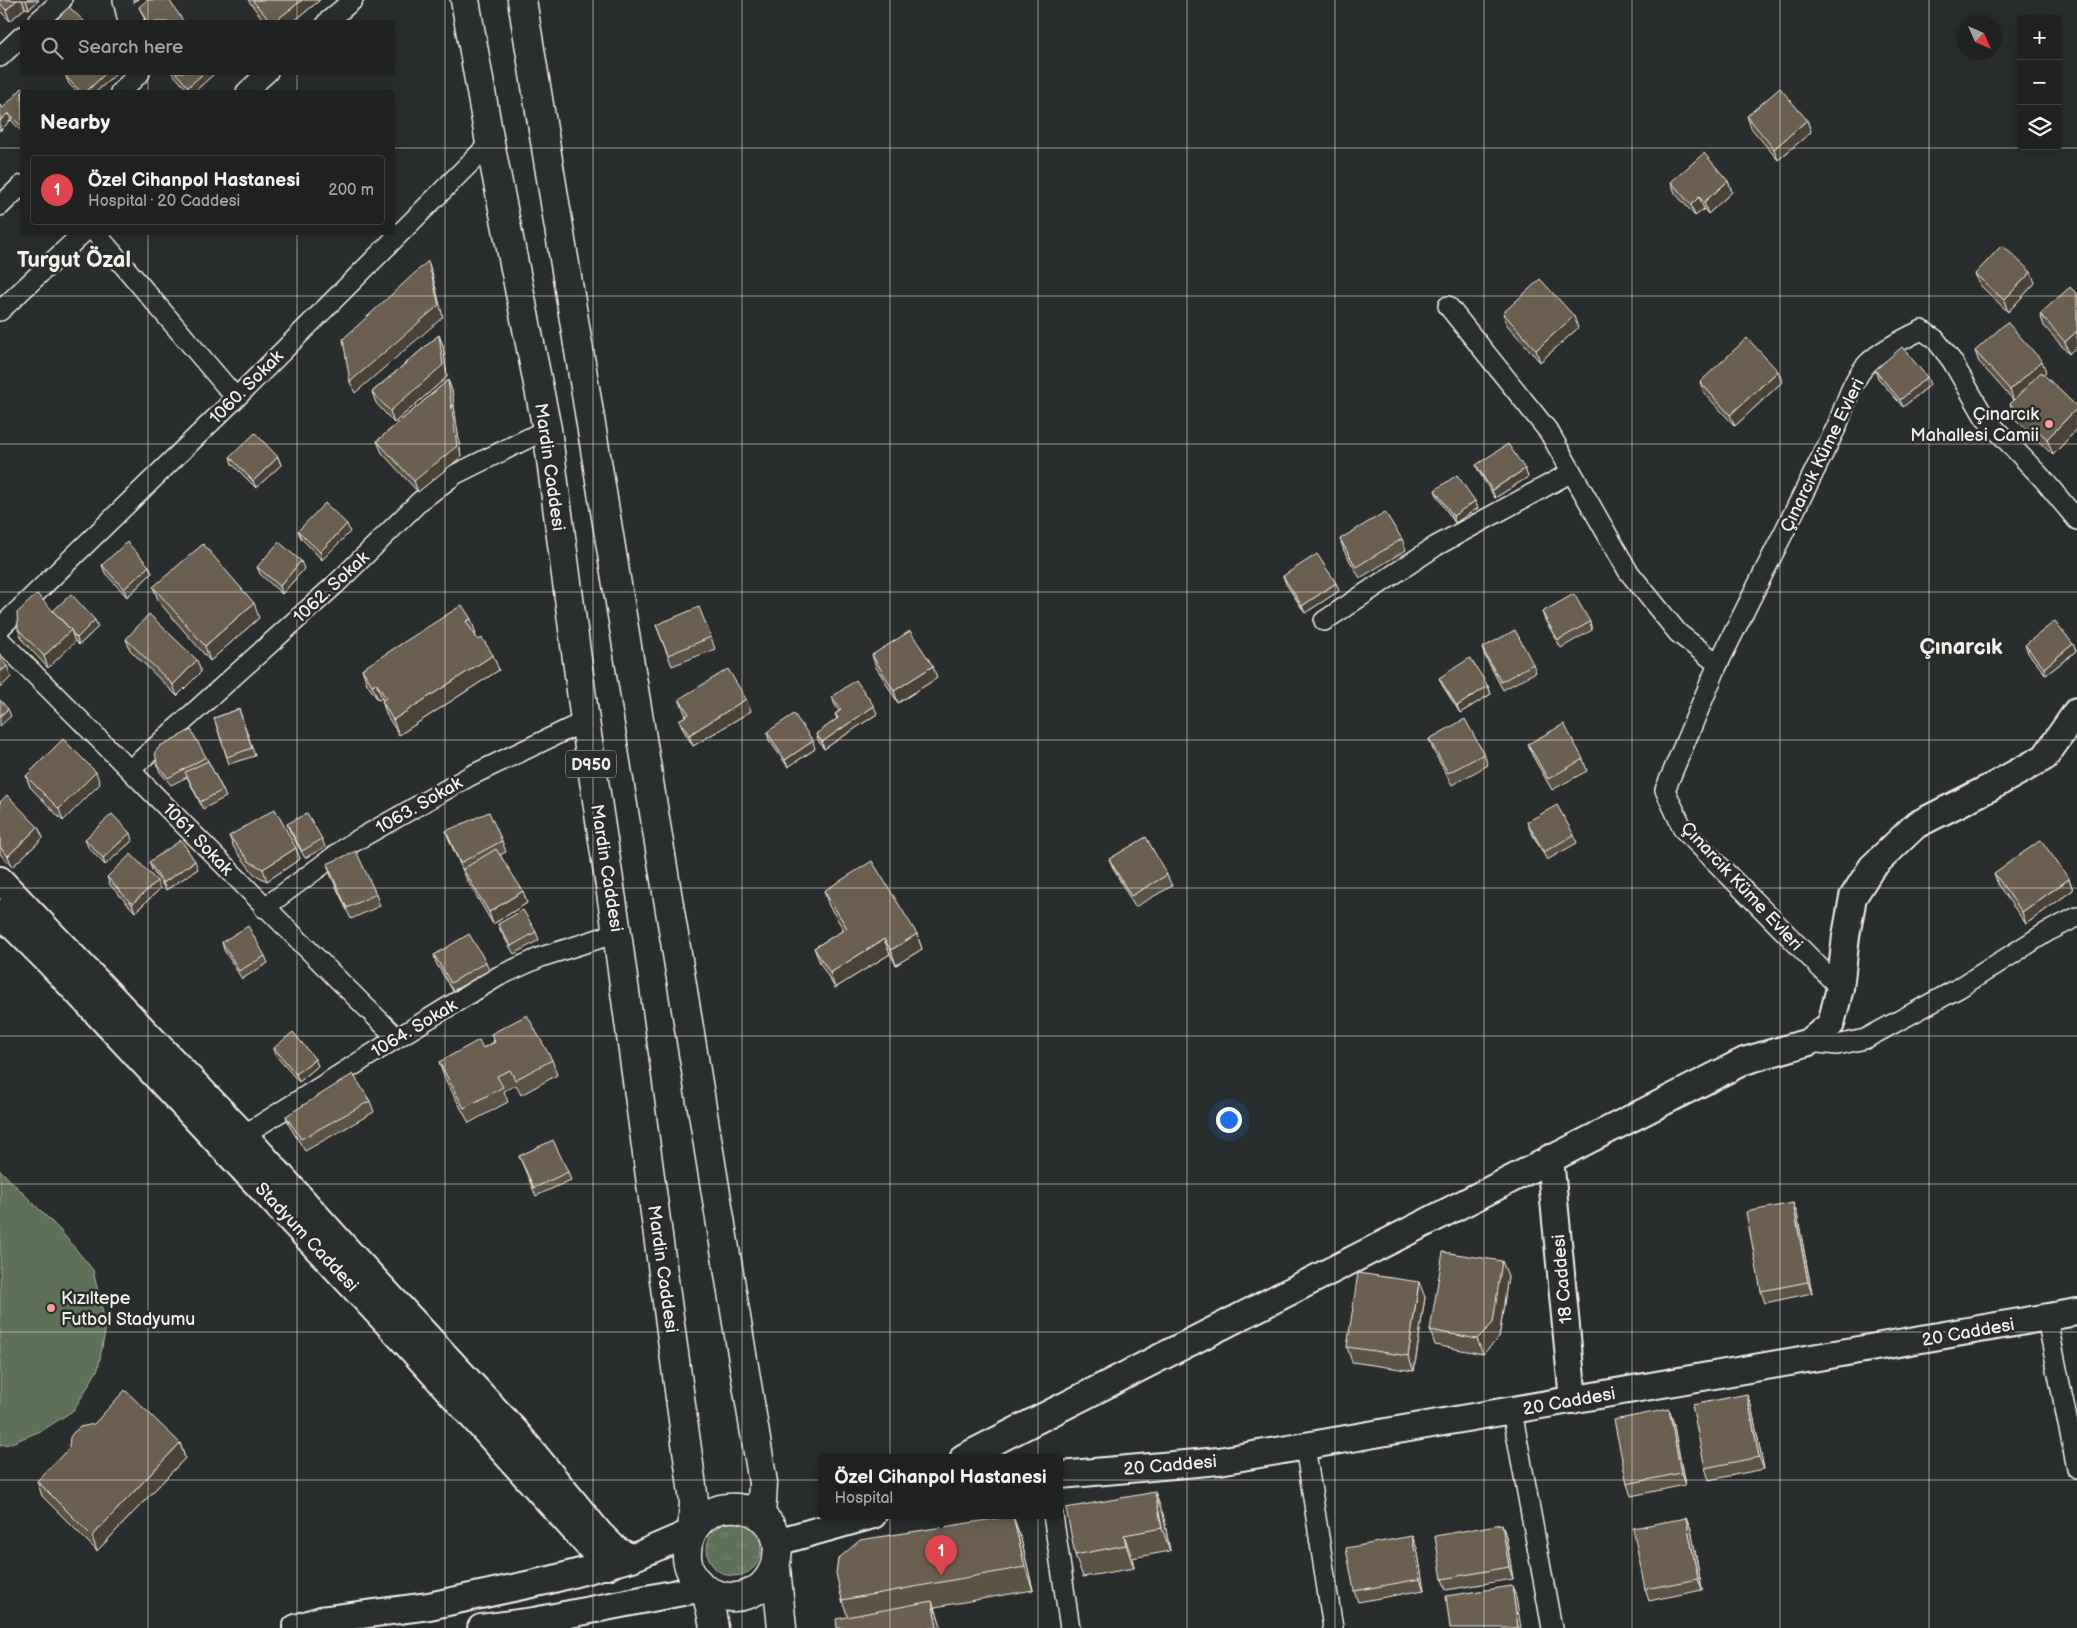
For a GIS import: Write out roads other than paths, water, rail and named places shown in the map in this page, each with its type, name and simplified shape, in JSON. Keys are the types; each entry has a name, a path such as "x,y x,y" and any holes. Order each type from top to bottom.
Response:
{"highway":[{"name":"Mardin Caddesi","path":"465,0 490,144 547,429 585,721 618,933 694,1501 692,1532 687,1546 688,1562 693,1576 703,1588 714,1628"},
{"path":"522,0 763,1483 761,1517"},
{"path":"692,1532 700,1521 711,1513 724,1508 750,1511 761,1517 771,1528 776,1555 782,1628"},
{"path":"703,1588 714,1595 726,1598 738,1599 751,1595 762,1589 770,1579 776,1555"}],"street":[{"path":"39,20 62,0"},
{"path":"123,0 128,20"},
{"path":"129,20 152,0"},
{"path":"329,20 353,0"},
{"path":"122,90 138,75"},
{"path":"140,75 144,90"},
{"path":"248,90 265,75"},
{"name":"1060. Sokak","path":"0,628 236,398 490,144"},
{"path":"0,206 20,187"},
{"path":"2,305 81,235"},
{"path":"98,235 236,398"},
{"path":"1448,306 1549,432 1628,571 1678,633 1718,664"},
{"name":"Çınarcık Küme Evleri","path":"1840,988 1683,829 1665,790 1718,664 1836,426 1850,390 1868,363 1901,340 1922,330 1935,339 1952,361 1985,418 2043,479 2077,520"},
{"name":"1062. Sokak","path":"130,769 336,584 420,501 456,474 547,429"},
{"path":"1324,621 1436,546 1572,472"},
{"name":"1061. Sokak","path":"0,640 130,769 264,908 397,1038"},
{"path":"1809,1042 1831,1024 1840,988 1853,896 1872,867 1916,825 2045,757 2077,711"},
{"name":"1063. Sokak","path":"264,908 360,839 470,776 585,721"},
{"path":"0,880 235,1143 516,1432 599,1533 616,1550 632,1558"},
{"name":"Stadyum Caddesi","path":"0,913 235,1143 404,1341 607,1566"},
{"path":"970,1454 1744,1061 1809,1042 1837,1045 1865,1040 1959,988 2047,932 2077,917"},
{"name":"1064. Sokak","path":"235,1143 397,1038 499,976 541,957 618,933"},
{"name":"18 Caddesi","path":"1550,1158 1573,1400"},
{"name":"20 Caddesi","path":"1063,1475 1219,1461 2047,1319 2077,1312"},
{"path":"2047,1319 2077,1469"},
{"path":"1512,1410 1552,1628"},
{"path":"1305,1446 1333,1628"},
{"path":"776,1555 863,1519"},
{"path":"1055,1519 1070,1628"},
{"path":"296,1628 321,1620 429,1606 550,1580 632,1558 692,1532"},
{"path":"481,1628 534,1621 703,1588"}],"place":[{"name":"Çınarcık Mahallesi Camii","path":"2049,424"},
{"name":"Kızıltepe Futbol Stadyumu","path":"51,1308"},
{"name":"Özel Cihanpol Hastanesi","path":"941,1576"}],"district":[{"name":"Turgut Özal","path":"74,259"},
{"name":"Çınarcık","path":"1961,646"}]}
